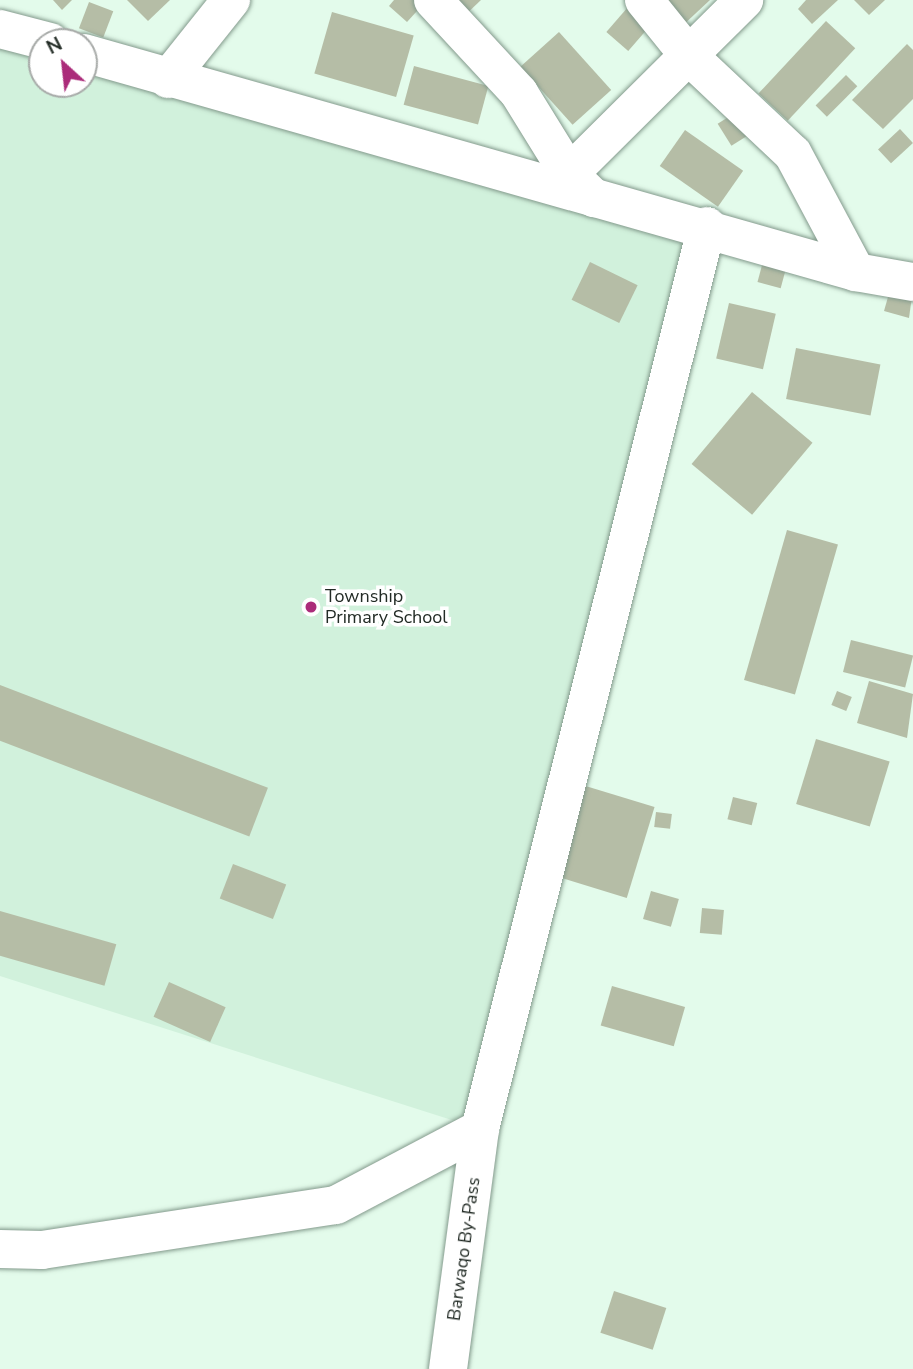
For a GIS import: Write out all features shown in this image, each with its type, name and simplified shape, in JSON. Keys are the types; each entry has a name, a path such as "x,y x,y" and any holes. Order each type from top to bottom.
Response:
{"main road":[{"path":"2,0 25,35"},
{"path":"168,79 231,0"},
{"path":"433,0 519,93 582,186"},
{"path":"644,0 690,57 793,154 856,272"},
{"path":"582,186 690,57 744,0"},
{"path":"98,57 168,79 582,186 856,272 913,282"},
{"name":"Barwaqo By-Pass","path":"448,1369 480,1129 707,226"},
{"path":"0,1248 42,1250 336,1205 480,1129"}],"shaded area":[{"name":"Township Primary School","path":"0,37 28,45 28,98 98,98 98,65 722,237 480,1129 0,976"}],"building":[{"path":"53,0 72,0 62,10"},
{"path":"127,0 170,0 148,21"},
{"path":"394,0 427,0 407,22 389,6"},
{"path":"441,0 481,0 460,20"},
{"path":"654,0 710,0 680,28"},
{"path":"806,0 838,0 812,24 798,9"},
{"path":"854,0 885,0 869,15"},
{"path":"89,2 113,11 103,37 98,35 98,28 79,28"},
{"path":"628,7 650,26 628,51 606,32"},
{"path":"332,12 414,35 396,97 314,74"},
{"path":"826,21 855,48 788,121 758,93"},
{"path":"559,32 611,90 573,125 520,67"},
{"path":"907,44 913,50 913,99 883,129 852,100"},
{"path":"414,66 488,86 478,125 404,105"},
{"path":"846,75 857,86 827,117 816,105"},
{"path":"738,111 752,133 731,146 718,124"},
{"path":"900,129 913,143 891,163 878,149"},
{"path":"685,130 743,171 718,207 660,166"},
{"path":"765,254 788,260 781,288 757,282"},
{"path":"590,262 638,285 619,323 572,300"},
{"path":"892,283 913,289 909,318 884,311"},
{"path":"729,303 776,314 763,369 716,359"},
{"path":"796,348 880,364 870,415 786,399"},
{"path":"752,392 813,443 752,515 692,464"},
{"path":"787,530 838,545 795,695 744,680"},
{"path":"851,640 913,655 905,688 843,672"},
{"path":"869,681 913,694 907,738 857,723"},
{"path":"0,685 268,788 249,836 0,741"},
{"path":"837,691 852,697 846,711 831,705"},
{"path":"816,739 890,762 870,827 796,804"},
{"path":"579,784 655,807 627,898 551,875"},
{"path":"733,797 757,803 752,825 727,819"},
{"path":"656,812 672,814 670,829 654,827"},
{"path":"233,864 286,884 273,919 220,899"},
{"path":"651,891 679,899 671,927 643,919"},
{"path":"702,908 724,910 722,935 700,933"},
{"path":"0,911 116,944 104,986 0,956"},
{"path":"169,982 226,1007 210,1042 154,1017"},
{"path":"612,986 685,1007 674,1046 601,1025"},
{"path":"614,1291 666,1308 653,1350 600,1333"}],"place":[{"name":"Township Primary School","path":"311,607"}]}
